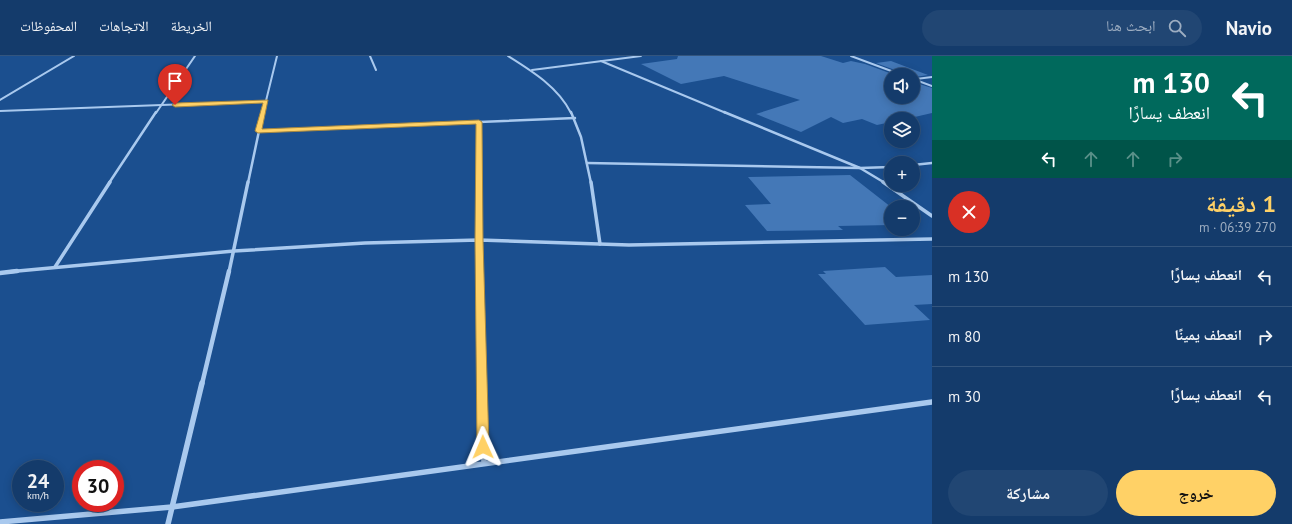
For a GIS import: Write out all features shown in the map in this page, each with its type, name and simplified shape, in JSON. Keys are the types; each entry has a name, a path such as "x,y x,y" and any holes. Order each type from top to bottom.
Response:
{"street":[{"path":"0,100 74,56"},
{"path":"55,267 194,56"},
{"path":"168,524 234,251 258,131 277,56"},
{"path":"370,56 376,70"},
{"path":"508,56 532,70 556,92 568,107 574,118 587,163 600,244"},
{"path":"532,70 641,56"},
{"path":"851,56 884,68"},
{"path":"601,61 860,168 932,216"},
{"path":"920,78 932,77"},
{"path":"920,82 932,86"},
{"path":"0,111 266,101"},
{"path":"258,131 574,118"},
{"path":"479,122 479,240 484,463"},
{"path":"587,163 884,167"},
{"path":"920,164 932,163"},
{"path":"0,273 234,251 365,243 479,240 600,244 932,239"},
{"path":"0,522 172,507 932,402"}],"building":[{"path":"678,56 821,56 843,63 851,61 884,71 884,104 920,104 920,84 932,88 932,113 920,116 920,112 884,112 884,124 877,125 862,119 843,123 831,117 801,132 756,114 800,100 724,76 681,84 641,64 677,59"},
{"path":"891,61 910,68 890,68 876,63"},
{"path":"920,72 928,75 920,76"},
{"path":"850,175 884,202 884,225 838,226 843,230 767,231 745,205 771,204 748,177"},
{"path":"885,267 896,277 932,275 932,304 914,305 930,320 865,325 818,274 826,274 823,271"}],"route":[{"path":"175,105 266,101 258,131 479,122 479,240 483,447"}]}
